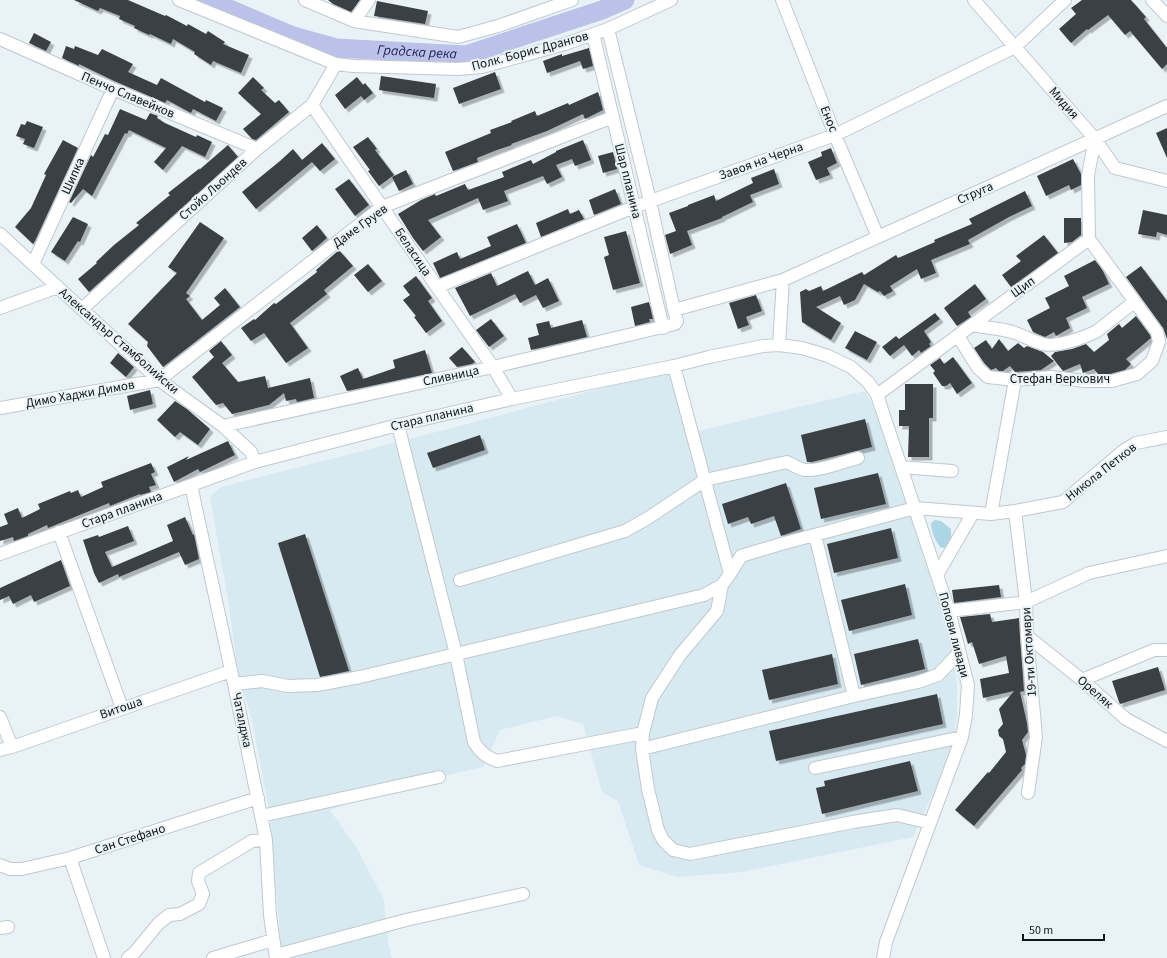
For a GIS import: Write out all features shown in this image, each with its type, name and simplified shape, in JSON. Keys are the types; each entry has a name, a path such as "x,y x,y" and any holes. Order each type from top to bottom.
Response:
{"street":[{"name":"Полк. Борис Дрангов","path":"179,0 336,64 353,66 458,69 476,67 543,50 593,34 608,29 671,0"},
{"path":"305,0 354,21 458,37 498,26 572,0"},
{"path":"354,21 369,0"},
{"name":"Енос","path":"782,0 835,135 878,237"},
{"name":"Мидия","path":"974,0 1095,139 1115,168 1167,181"},
{"name":"Завоя на Черна","path":"437,287 634,207 835,135 1015,47 1066,0"},
{"path":"1152,0 1167,16"},
{"name":"Шар планина","path":"608,29 650,201 676,316"},
{"name":"Шар планина","path":"593,34 663,328"},
{"name":"Пенчо Славейков","path":"0,39 256,150"},
{"name":"Стойо Льондев","path":"82,309 256,150 312,105 336,64"},
{"name":"Шипка","path":"33,264 113,89"},
{"name":"Беласица","path":"312,105 493,367 512,399"},
{"name":"Струга","path":"676,316 783,280 1167,106"},
{"name":"Даме Груев","path":"159,380 382,208 613,117"},
{"path":"1089,239 1088,174 1095,139"},
{"name":"Александър Стамболийски","path":"0,234 159,380 223,426 251,452 255,462"},
{"name":"Стефан Веркович","path":"958,336 978,368 988,377 1015,380 1051,377 1085,381 1112,381 1137,374 1152,361 1159,342 1157,332 1089,239"},
{"name":"Щип","path":"877,395 1089,239"},
{"path":"779,345 783,280"},
{"path":"0,308 58,287"},
{"path":"972,325 1009,331 1052,346 1090,335 1134,302"},
{"name":"Сливница","path":"223,426 663,328 675,324 676,316"},
{"name":"Стара планина","path":"0,554 255,462 398,425 512,399 763,346 779,345 802,348 828,356 851,367 868,382"},
{"path":"674,366 730,574"},
{"name":"Димо Хаджи Димов","path":"0,408 159,380"},
{"path":"991,514 1015,380"},
{"name":"Попови ливади","path":"868,382 877,395 949,611 968,685 966,715 962,736 886,942 883,958"},
{"path":"398,425 456,654 474,742 480,752 488,758 497,761 643,733"},
{"name":"Никола Петков","path":"722,585 742,556 915,508 991,514 1064,502 1123,452 1136,443 1166,440"},
{"path":"460,580 625,530 648,518 705,480 787,462 804,470 816,469 858,458"},
{"path":"901,466 952,471"},
{"name":"Чаталджа","path":"191,485 266,840 270,915 276,957"},
{"name":"19-ти Октомври","path":"1015,511 1026,602 1027,636 1036,737 1028,793"},
{"path":"937,575 973,512"},
{"path":"60,532 122,708"},
{"path":"815,535 854,696"},
{"path":"949,611 1026,602 1089,573 1167,556"},
{"path":"234,684 262,681 288,686 317,686 704,595 722,585"},
{"path":"722,585 717,611 680,655 652,698 643,733 642,749 648,789 658,830 663,840 673,850 690,854 853,822 897,815 930,823"},
{"name":"Ореляк","path":"1027,636 1082,680 1126,719 1167,741"},
{"path":"1082,680 1154,650 1167,650"},
{"path":"642,749 854,696 918,682 938,675 959,653"},
{"name":"Витоша","path":"0,750 231,671"},
{"path":"0,717 12,747"},
{"path":"815,768 962,736"},
{"path":"261,816 439,777"},
{"name":"Сан Стефано","path":"0,865 10,869 22,869 70,858 258,798"},
{"path":"128,958 135,952 158,924 169,915 180,914 199,904 203,894 198,881 199,873 252,840 266,840"},
{"path":"70,858 104,958"},
{"path":"276,957 406,920 523,894"},
{"path":"213,958 273,940"}],"shaded area":[{"path":"674,369 694,432 865,391 876,412 950,636 957,683 957,715 951,754 913,837 742,872 677,877 639,865 618,801 602,792 583,724 557,716 500,730 483,767 381,790 330,810 356,847 384,900 388,942 392,958 282,958 270,815 252,720 238,673 229,606 210,497 221,487"},
{"path":"935,520 941,521 951,529 951,540 948,546 944,548 940,547 931,526 931,523"}],"building":[{"path":"74,0 128,0 165,16 166,15 187,26 188,24 206,34 208,31 225,42 223,44 249,55 241,73 213,61 211,65 194,54 195,52 173,39 171,44 134,28 135,26 119,19 120,16 100,8 98,11"},
{"path":"328,0 360,0 351,12 333,4"},
{"path":"1082,0 1131,0 1146,17 1144,19 1167,48 1167,64 1162,69 1130,31 1125,35 1108,15 1088,30 1087,29 1071,43 1059,29 1076,14 1071,8"},
{"path":"377,1 428,11 425,24 374,16"},
{"path":"34,33 51,42 46,51 29,43"},
{"path":"66,46 74,49 75,46 98,55 102,49 133,64 128,72 157,85 161,78 205,102 206,100 223,108 216,121 193,109 191,113 167,100 165,103 79,64 79,66 62,58"},
{"path":"589,48 593,66 583,69 580,61 547,73 543,61 562,54 562,56"},
{"path":"495,72 501,89 459,104 453,88"},
{"path":"381,76 436,84 434,98 379,90"},
{"path":"253,77 264,88 261,90 275,103 279,100 289,112 256,140 252,139 243,129 261,114 238,93"},
{"path":"357,77 363,85 365,83 373,93 364,100 361,96 345,109 335,95"},
{"path":"598,92 603,110 585,119 583,114 547,131 477,158 478,162 453,171 445,152 491,133 490,130 535,111 537,116 568,103 569,105"},
{"path":"120,109 146,120 150,113 158,116 157,118 165,123 196,137 197,135 212,142 205,157 182,146 163,170 154,162 166,148 129,130 127,134 125,133 92,196 83,189 71,203 69,202 91,155 93,157 105,134 108,135"},
{"path":"27,121 43,127 34,148 23,144 25,139 16,136 21,124 25,125"},
{"path":"1167,128 1167,158 1156,133"},
{"path":"368,137 377,149 375,150 394,175 379,186 368,171 370,170 353,147"},
{"path":"63,140 78,148 33,244 15,227 31,208 46,175 44,174"},
{"path":"583,140 591,160 575,166 572,159 556,165 562,177 547,184 543,176 504,191 508,201 483,210 478,198 428,220 441,237 423,251 398,214 421,200 435,194 436,196 465,184 468,190 504,177 502,172 531,160 533,164 556,151"},
{"path":"322,143 335,159 320,171 312,162 256,209 242,192 293,149 302,160"},
{"path":"228,145 238,157 89,292 78,279 97,263 96,262 114,245 139,225 136,223 170,195 168,193 200,168 199,170"},
{"path":"831,148 837,163 827,168 830,175 816,180 808,162 822,156 821,152"},
{"path":"613,152 617,169 603,173 598,156"},
{"path":"1073,159 1081,174 1081,185 1071,190 1069,185 1046,196 1037,176"},
{"path":"774,169 779,184 750,195 753,202 722,218 687,231 692,245 670,254 665,235 676,231 669,213 714,195 716,201 753,183 751,178"},
{"path":"406,170 413,184 399,191 392,177"},
{"path":"349,179 369,205 355,216 335,189"},
{"path":"615,189 621,204 594,215 589,200"},
{"path":"1025,191 1032,206 968,240 970,244 931,260 936,273 921,279 917,269 890,286 893,291 884,296 880,291 878,292 864,284 855,300 844,305 840,296 816,307 841,323 831,340 802,322 800,292 806,289 809,291 821,286 823,291 862,272 864,275 896,255 898,258 935,242 934,240 972,224 969,219"},
{"path":"568,209 570,214 579,210 584,219 541,237 536,223"},
{"path":"1143,210 1167,215 1167,235 1157,232 1156,237 1138,234"},
{"path":"73,217 88,224 80,242 78,241 65,261 51,252"},
{"path":"1064,218 1081,218 1081,235 1072,242 1064,243"},
{"path":"200,222 224,238 186,293 190,296 186,299 202,320 220,305 214,298 225,288 240,307 163,367 147,346 148,342 128,324 177,273 168,267"},
{"path":"517,224 526,243 440,278 433,263 457,252 460,259 491,246 487,237"},
{"path":"317,225 327,238 312,251 302,238"},
{"path":"626,231 640,283 613,290 604,257 609,255 604,237"},
{"path":"1044,235 1058,253 1011,287 1002,275 1021,261 1016,256"},
{"path":"339,250 353,266 324,290 327,294 290,323 308,348 286,363 264,333 251,341 241,328 254,319 255,320 274,303 276,304 317,272 316,270"},
{"path":"1095,260 1103,271 1109,284 1082,297 1087,308 1066,318 1070,328 1056,336 1054,332 1045,337 1033,332 1027,320 1050,308 1045,298 1069,286 1064,276"},
{"path":"368,264 382,281 368,292 354,275"},
{"path":"1141,266 1167,301 1167,339 1163,328 1126,277"},
{"path":"528,271 535,285 548,278 559,301 543,308 536,295 520,303 515,294 470,316 455,288 491,273 497,286"},
{"path":"416,276 432,298 428,301 442,321 426,333 414,317 416,316 403,300 410,295 403,286"},
{"path":"975,284 986,299 968,312 971,317 957,326 944,308"},
{"path":"756,295 762,311 746,317 749,325 738,329 729,303"},
{"path":"649,302 653,319 649,319 650,322 635,326 631,307"},
{"path":"935,313 940,319 924,331 931,342 929,344 931,346 921,353 919,350 912,356 904,345 890,356 882,347 896,336 899,339"},
{"path":"1136,316 1151,338 1126,359 1131,364 1125,370 1110,374 1098,374 1094,369 1083,373 1080,364 1063,371 1051,356 1055,352 1072,349 1086,344 1094,352 1109,340 1107,334 1119,324 1122,328"},
{"path":"491,319 504,336 489,347 476,330"},
{"path":"582,320 587,337 531,350 528,338 539,335 536,324 549,321 551,328"},
{"path":"855,331 877,342 867,360 845,348"},
{"path":"999,339 1008,351 1018,343 1024,348 1027,346 1043,352 1054,361 1041,370 1015,372 1010,366 1003,371 999,371 996,368 991,370 984,363 974,348 986,340 992,349"},
{"path":"221,341 232,355 222,363 238,382 265,376 268,388 310,378 314,398 297,402 296,399 286,401 284,393 269,405 232,414 223,403 216,405 192,377 214,357 209,351"},
{"path":"462,347 475,362 457,367 449,358"},
{"path":"425,350 432,373 347,391 340,376 358,368 363,379 395,368 393,360"},
{"path":"118,353 134,367 126,377 110,363"},
{"path":"953,357 972,383 957,394 950,383 946,386 942,386 933,373 935,371 930,365 940,358 944,364"},
{"path":"905,384 933,384 933,418 929,418 929,457 908,457 909,426 899,426 899,410 905,410"},
{"path":"150,390 153,404 130,410 127,396"},
{"path":"175,401 187,409 210,429 198,445 180,432 175,437 157,420"},
{"path":"865,419 872,447 807,462 801,435"},
{"path":"480,435 485,450 433,468 427,453"},
{"path":"228,441 235,455 200,472 198,469 174,482 167,467 189,456 186,460"},
{"path":"151,463 155,472 151,474 156,485 149,487 151,492 140,494 110,506 109,503 48,528 47,525 28,534 28,536 14,541 13,537 0,541 0,527 8,524 4,514 18,508 22,518 40,509 38,504 70,491 71,493 78,490 81,497 103,487 101,482"},
{"path":"878,473 886,504 821,519 814,488"},
{"path":"786,483 801,529 781,536 774,516 751,524 748,517 728,524 722,504"},
{"path":"185,517 193,535 194,534 199,559 185,565 179,552 119,577 118,574 99,583 83,540 98,535 99,537 128,526 134,541 105,552 112,567 173,541 167,525"},
{"path":"891,528 898,558 834,573 827,544"},
{"path":"305,534 349,671 320,677 278,543"},
{"path":"61,560 70,586 34,602 31,595 13,604 9,596 0,600 0,588"},
{"path":"905,584 912,615 849,631 841,600"},
{"path":"999,585 1001,597 954,603 952,590"},
{"path":"990,614 992,622 1019,618 1024,691 1020,692 1028,732 1022,740 1026,755 1025,764 1021,768 1022,770 974,826 955,810 1006,752 1003,739 999,736 998,730 1003,724 999,709 1014,691 983,698 980,679 1009,673 1006,656 979,664 972,642 968,644 960,617"},
{"path":"918,639 925,669 861,685 854,654"},
{"path":"832,654 838,684 769,700 762,670"},
{"path":"1158,667 1165,690 1120,704 1112,681"},
{"path":"937,694 943,724 776,761 769,731"},
{"path":"910,761 918,791 822,814 816,788 825,786 824,781"}],"waterway":[{"name":"Градска река","path":"208,0 293,36 336,48 466,55 602,10 625,0"}]}
